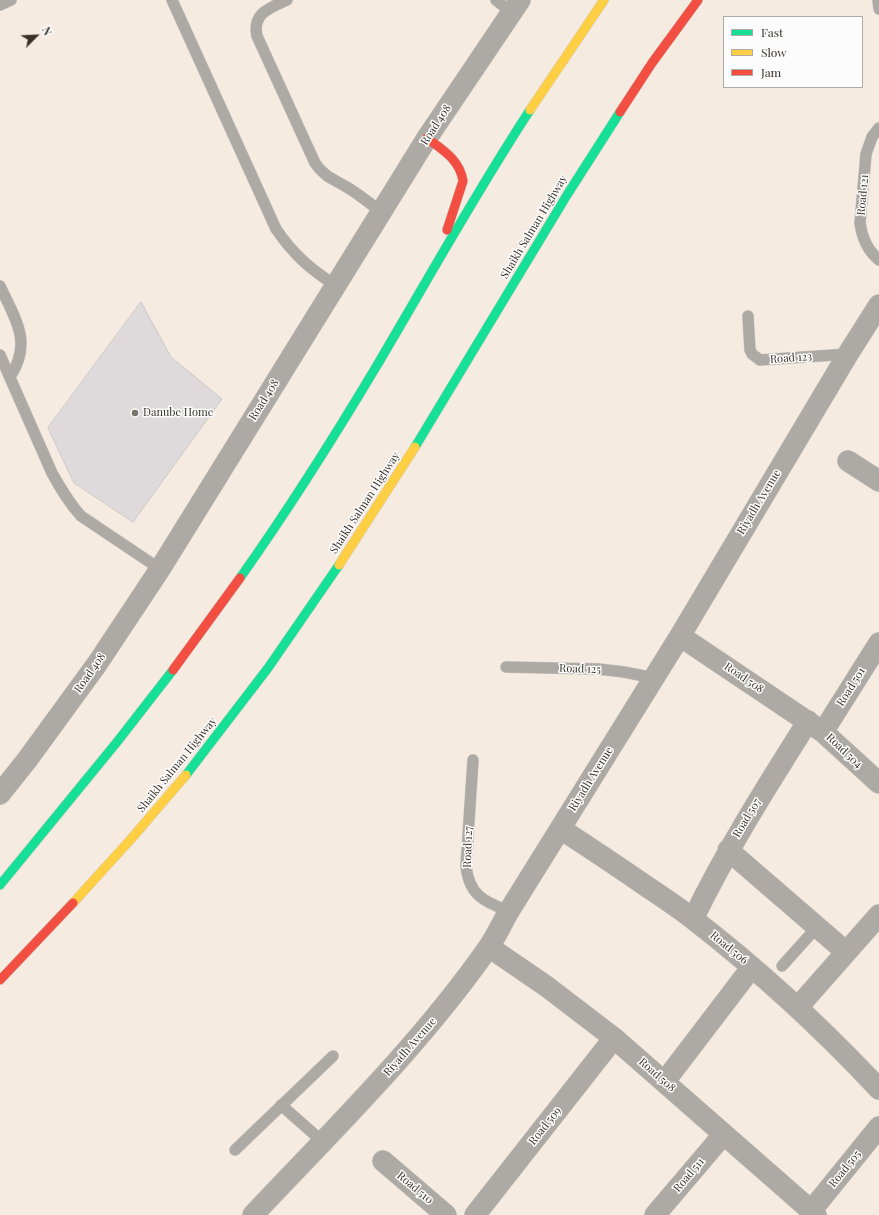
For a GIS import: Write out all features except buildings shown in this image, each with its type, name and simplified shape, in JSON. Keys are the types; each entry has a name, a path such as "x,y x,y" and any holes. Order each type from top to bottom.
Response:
{"main road":[{"path":"0,885 65,808 147,705 228,596 298,495 354,405 504,151 604,0"},
{"name":"Shaikh Salman Highway","path":"0,980 95,880 151,816 205,751 291,636 365,527 417,444 556,212 598,145 641,79 698,0"},
{"path":"427,138 458,163 464,176 464,182 447,228 446,248"}],"street":[{"name":"Road 408","path":"0,794 27,760 97,664 160,569 509,4"},
{"name":"Riyadh Avenue","path":"253,1215 392,1068 440,1012 489,947 509,911 680,636 848,354 879,305"},
{"path":"848,461 879,481"},
{"name":"Road 508","path":"680,636 816,726"},
{"name":"Road 501","path":"816,726 879,643"},
{"name":"Road 504","path":"816,726 879,783"},
{"name":"Road 507","path":"693,919 728,850 759,798 816,726"},
{"name":"Road 506","path":"560,829 595,850 693,919 752,967 798,1008 848,1056 879,1089"},
{"path":"728,850 846,952"},
{"path":"798,1008 879,915"},
{"name":"Road 508","path":"489,947 546,986 614,1038 665,1081 723,1135 813,1213"},
{"path":"665,1081 752,967"},
{"name":"Road 509","path":"475,1215 614,1038"},
{"name":"Road 505","path":"813,1213 879,1127"},
{"name":"Road 511","path":"655,1215 723,1135"},
{"name":"Road 510","path":"383,1161 446,1215"}],"lane":[{"path":"0,5 11,0"},
{"path":"172,0 276,229 287,246 300,260 335,285"},
{"path":"288,0 262,13 256,25 258,36 315,163 326,176 352,190 381,212"},
{"path":"878,0 879,9"},
{"name":"Road 121","path":"879,128 872,136 866,154 860,224 862,234 868,247 879,260"},
{"path":"0,286 19,329 21,338 19,359 10,377"},
{"name":"Road 123","path":"748,316 750,350 752,354 760,360 848,354"},
{"path":"0,355 52,473 71,505 81,516 160,569"},
{"name":"Road 125","path":"506,667 598,669 654,678"},
{"name":"Road 127","path":"473,760 466,866 467,876 475,893 483,900 491,905 509,911"},
{"path":"782,966 817,927"},
{"path":"235,1150 333,1056"},
{"path":"281,1105 323,1142"}],"traffic: fast":[{"path":"240,578 293,500 343,421 530,110"},
{"path":"415,447 567,195 620,112"},
{"path":"186,775 268,668 339,565"},
{"path":"0,885 117,742 173,670"}],"traffic: slow":[{"path":"530,110 604,0"},
{"path":"339,565 415,447"},
{"path":"73,903 186,775"}],"traffic: jam":[{"path":"620,112 652,63 698,0"},
{"path":"427,138 445,151 455,161 463,181 447,230"},
{"path":"173,670 240,578"},
{"path":"0,980 73,903"}],"place":[{"name":"Danube Home","path":"135,413"}]}
